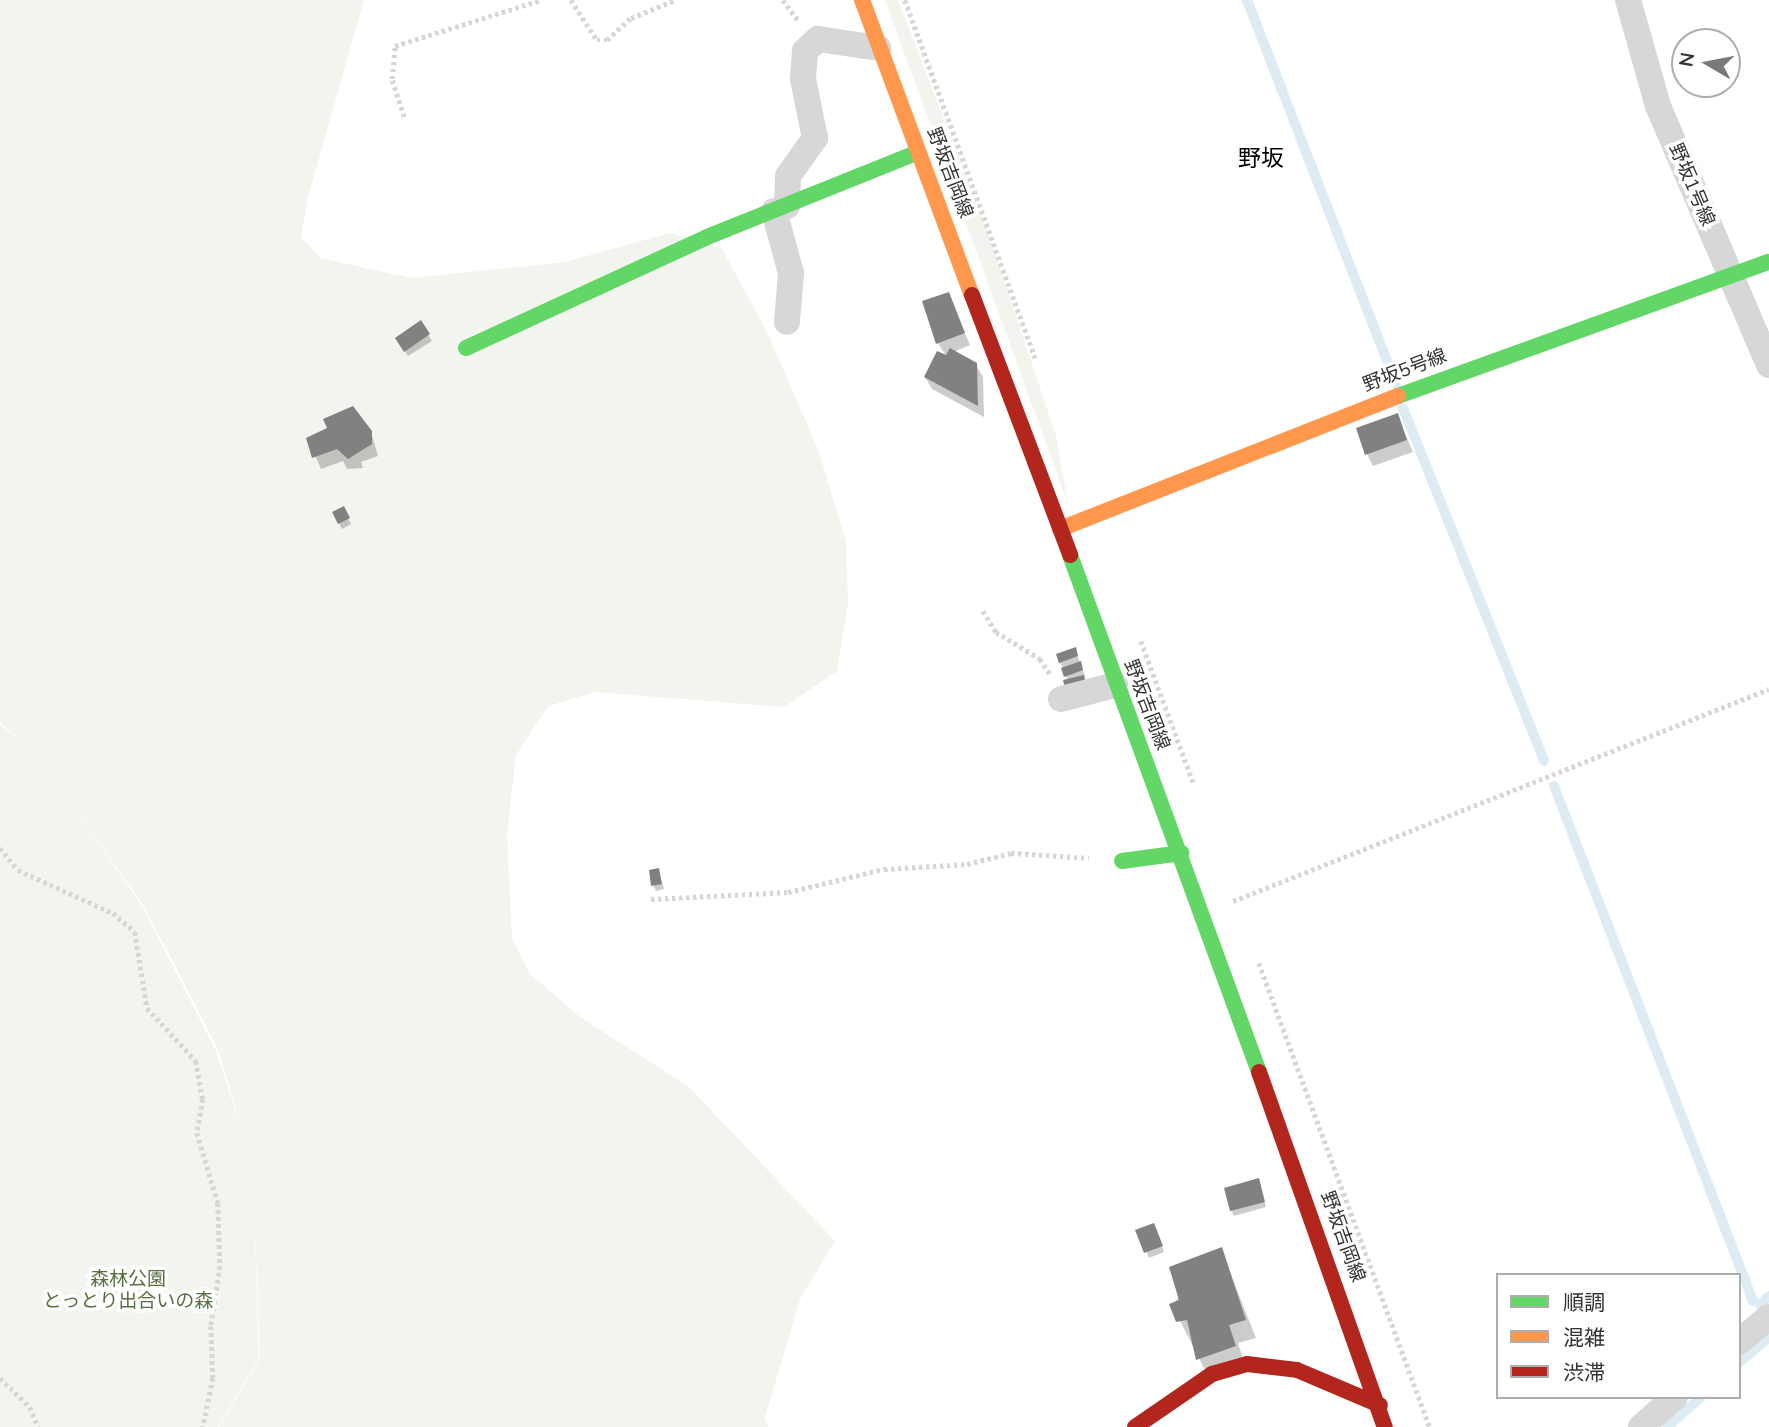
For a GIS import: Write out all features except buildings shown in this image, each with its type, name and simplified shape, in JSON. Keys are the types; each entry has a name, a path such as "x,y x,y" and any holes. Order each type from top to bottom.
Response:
{"street":[{"name":"野坂吉岡線","path":"862,0 1060,529 1115,685 1181,853 1201,918 1380,1405 1385,1427"},
{"name":"野坂1号線","path":"1628,0 1658,106 1769,365"},
{"path":"787,323 791,273 780,208 788,176 815,138 803,79 806,51 818,39 878,48"},
{"path":"466,348 780,208 918,152"},
{"name":"野坂5号線","path":"1060,529 1416,389 1769,262"},
{"path":"1061,699 1115,685"},
{"path":"1122,860 1181,853"},
{"path":"1741,1340 1769,1317"},
{"path":"1135,1427 1212,1374 1247,1364 1297,1370 1380,1405"},
{"path":"1641,1427 1673,1399"}],"path":[{"path":"404,117 392,79 395,46 541,0"},
{"path":"571,0 597,40 607,40 631,19 675,0"},
{"path":"983,611 996,632 1040,659 1061,699"},
{"path":"1201,918 1769,689"},
{"path":"0,848 18,870 113,914 135,932 147,1008 196,1061 203,1099 197,1133 218,1203 220,1266 203,1427"},
{"path":"651,899 788,892 884,869 967,864 1011,853 1122,860"},
{"path":"0,1378 30,1407 38,1427"}],"green space":[{"name":"森林公園 とっとり出合いの森","path":"0,0 364,0 308,197 301,237 320,258 412,278 565,262 670,233 722,249 765,328 818,449 846,542 848,604 837,671 784,707 595,692 548,706 516,755 507,835 512,939 530,974 580,1017 689,1087 835,1241 800,1299 765,1417 768,1427 219,1427 260,1358 253,1180 259,1358 218,1427 0,1427 0,725 26,743 0,723","holes":["50,772 145,908 218,1049 244,1137 216,1051 144,909"]},
{"path":"885,0 898,0 992,244 1056,436 1068,504"}],"waterway":[{"path":"1247,0 1396,385"},
{"path":"1403,408 1544,761"},
{"path":"1554,786 1753,1301"},
{"path":"1760,1305 1769,1296"},
{"path":"1741,1361 1769,1337"},
{"path":"1667,1427 1699,1399"}],"traffic: fast":[{"path":"466,348 707,237 918,152"},
{"path":"1398,396 1769,262"},
{"path":"1070,555 1259,1072"},
{"path":"1122,861 1181,853"}],"traffic: slow":[{"path":"862,0 972,295"},
{"path":"1060,529 1398,396"}],"traffic: jam":[{"path":"972,295 1070,555"},
{"path":"1259,1072 1385,1427"},
{"path":"1135,1427 1212,1374 1247,1364 1297,1370 1380,1405"}],"district":[{"name":"野坂","path":"1261,159"}]}
